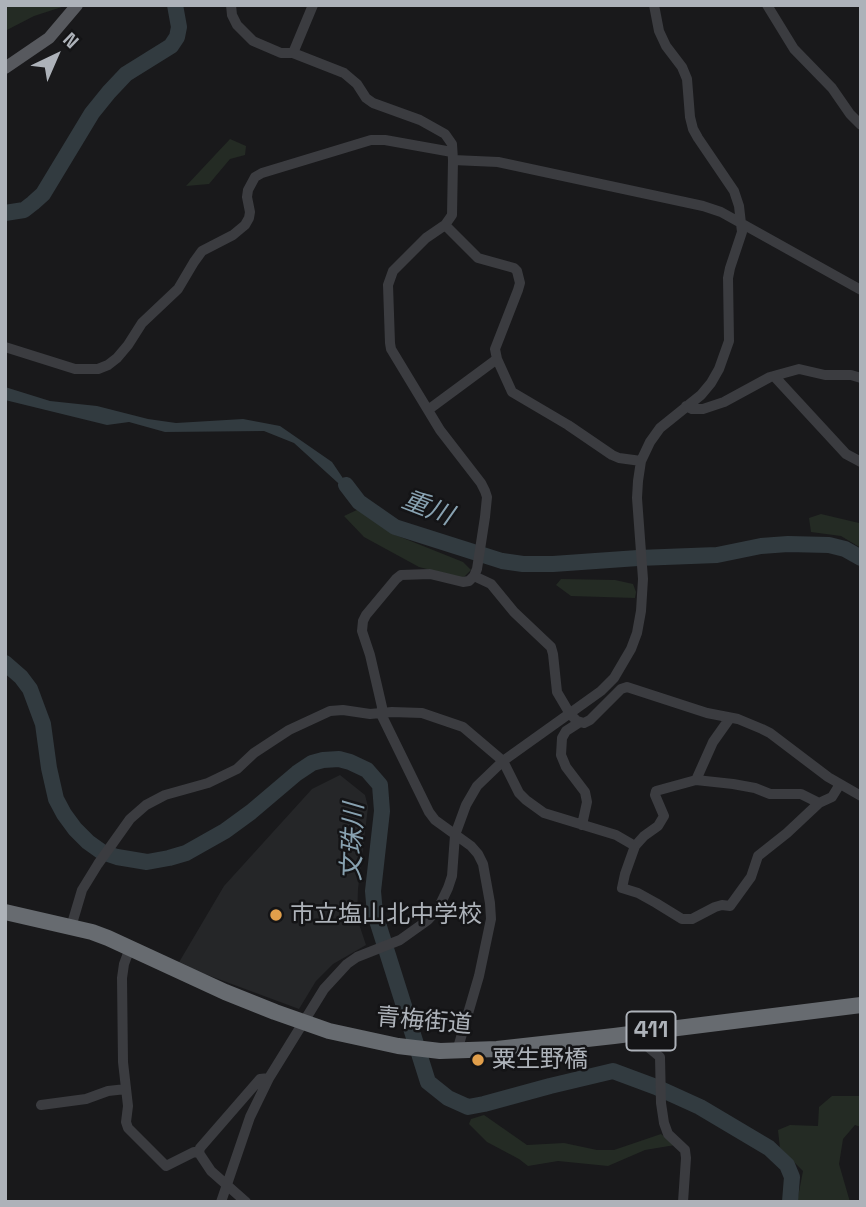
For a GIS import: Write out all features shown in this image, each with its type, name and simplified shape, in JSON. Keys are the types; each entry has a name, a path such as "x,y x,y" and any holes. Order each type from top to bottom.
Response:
{"highway":[{"name":"青梅街道","path":"5,912 108,938 225,992 302,1022 355,1038 440,1051 497,1049 861,1005"}],"main road":[{"path":"5,68 49,38 77,5"}],"street":[{"path":"231,5 237,25 253,41 344,73 373,103 421,120 445,134 452,144 453,215 393,271 388,285 391,349 440,430 485,491 485,517 476,572 469,581 463,582 430,574 401,575 366,615 362,631 382,707 381,714 429,813 471,846 483,864 491,919 479,976 457,1051"},
{"path":"293,54 313,5"},
{"path":"221,1202 250,1117 269,1078 302,1022 335,975 347,964 400,940 438,909 452,876 455,835 466,805 477,786 503,761 601,691 624,663 637,633 643,579 637,498 641,461 660,428 701,395 711,383 725,356 729,341 728,278 742,232 734,191 693,129 687,79 659,31 654,5"},
{"path":"767,5 794,49 861,125"},
{"path":"5,348 75,369 98,369 108,365 128,345 142,323 178,289 202,251 233,235 245,225 250,212 248,190 256,177 371,140 385,140 453,156 498,162 703,206 721,212 861,290"},
{"path":"445,225 478,258 517,271 520,283 495,349 508,386 517,396 549,413 612,455 641,461"},
{"path":"428,410 497,359"},
{"path":"686,406 703,410 774,376 799,369 825,375 851,375 861,378"},
{"path":"774,376 846,454 861,462"},
{"path":"476,572 491,584 514,612 551,647 557,692 570,714 580,722"},
{"path":"582,825 587,802 585,792 566,768 561,755 562,738 566,731 580,722 590,720 621,689 627,687 751,724 770,733 828,777 861,796"},
{"path":"71,927 82,890 130,818 165,795 208,783 237,769 254,753 289,730 330,711 343,710 370,715 392,712 422,713 463,727 503,761 519,793 544,813 616,835 635,846"},
{"path":"696,780 713,741 730,718"},
{"path":"819,803 801,794 770,794 733,783 696,780 656,791 655,795 664,816 658,826 643,836 635,846 622,888 638,893 682,919 692,919 722,905 730,906 751,877 758,856 819,803 832,797 840,784"},
{"path":"130,948 122,978 123,1062 128,1128 166,1166 194,1152 200,1153"},
{"path":"638,1033 642,1042 660,1057 661,1103 668,1134 685,1150 682,1202"},
{"path":"246,1202 211,1171 200,1153 200,1148 260,1079 269,1078"},
{"path":"41,1105 86,1100 108,1091 125,1088"}],"shaded area":[{"path":"5,5 68,5 34,16 5,31"},
{"path":"230,139 246,146 245,155 230,159 209,184 186,186"},
{"path":"5,387 50,401 97,406 176,423 243,419 280,426 332,462 359,502 294,443 264,431 165,432 129,422 107,425 5,400"},
{"path":"359,509 393,534 463,562 471,570 463,578 419,567 364,537 344,516"},
{"path":"821,514 861,522 861,548 841,536 811,532 809,518"},
{"path":"561,579 615,580 633,584 635,598 571,596 556,585"},
{"path":"340,775 365,795 368,807 357,918 366,945 333,964 316,981 299,1009 178,964 224,886 312,789"},
{"path":"832,1096 861,1096 861,1127 855,1125 843,1139 839,1164 850,1202 797,1202 803,1171 780,1148 778,1130 790,1125 818,1126 819,1107"},
{"path":"484,1115 527,1145 564,1143 597,1150 614,1150 661,1134 675,1145 645,1150 608,1166 558,1161 528,1166 487,1142 469,1124 471,1119"}],"waterway":[{"path":"5,213 24,210 43,194 92,113 109,92 126,74 171,46 179,27 175,5"},
{"name":"重川","path":"346,485 359,502 395,527 502,561 523,564 717,555 761,546 788,544 829,545 845,549 861,558"},
{"name":"文珠川","path":"5,663 30,689 43,724 56,799 64,814 88,842 102,852 117,857 147,862 186,853 225,831 312,763 339,759 367,770 380,785 382,811 373,891 375,914 428,1082 448,1098 468,1107 613,1071 700,1107 769,1148 787,1165 792,1177 790,1202"}],"place":[{"name":"市立塩山北中学校","path":"276,915"},
{"name":"粟生野橋","path":"478,1060"}]}
